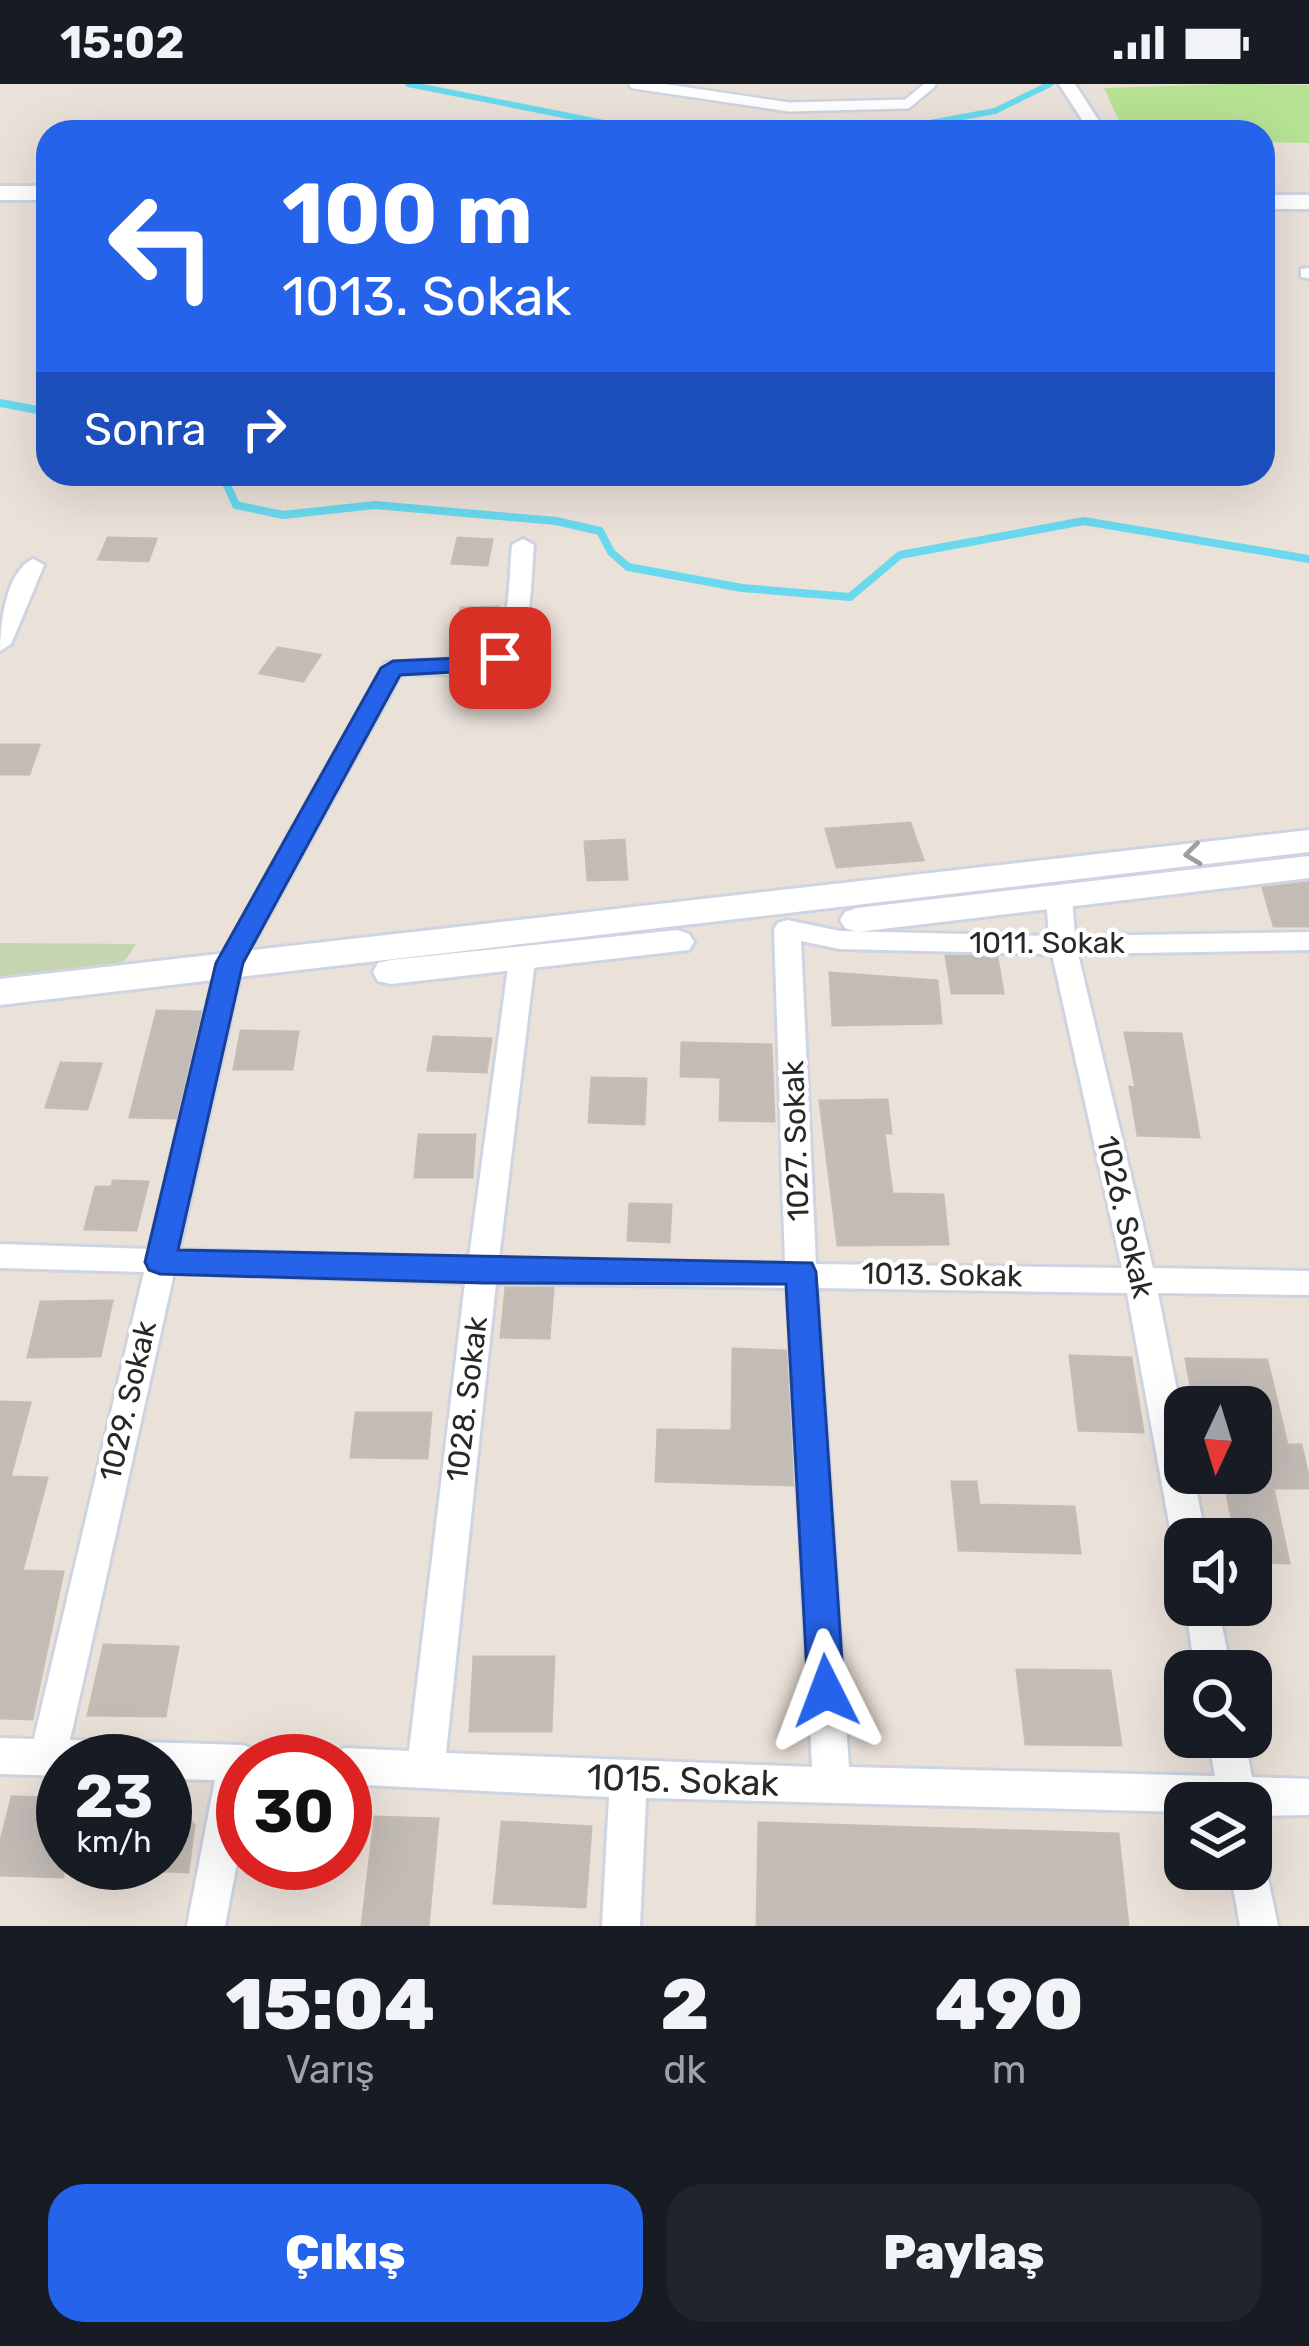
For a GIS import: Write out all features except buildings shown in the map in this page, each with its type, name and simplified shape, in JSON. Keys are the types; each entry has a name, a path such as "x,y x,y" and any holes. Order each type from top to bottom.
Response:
{"street":[{"path":"1067,84 1090,120"},
{"path":"0,193 36,193"},
{"path":"1275,202 1309,202"},
{"name":"1029. Sokak","path":"53,1734 227,975 393,668 488,664 500,658 509,644 523,544"},
{"path":"0,644 33,565"},
{"path":"0,1012 227,975 1309,841"},
{"path":"0,992 522,960 1309,867"},
{"name":"1026. Sokak","path":"1060,897 1063,945 1140,1280 1185,1518"},
{"name":"1011. Sokak","path":"787,928 840,940 1063,945 1309,941"},
{"name":"1027. Sokak","path":"787,928 801,1272 832,1784"},
{"name":"1028. Sokak","path":"426,1768 522,960"},
{"name":"1013. Sokak","path":"0,1256 484,1270 1309,1282"},
{"path":"0,1756 36,1757"},
{"name":"1015. Sokak","path":"372,1767 628,1780 1164,1796"},
{"path":"621,1926 628,1780"},
{"name":"1015. Sokak","path":"1272,1798 1309,1797"},
{"path":"206,1926 216,1878"},
{"path":"1252,1890 1258,1926"}],"lane":[{"path":"634,84 790,107 907,104 931,84"}],"green space":[{"path":"1309,85 1309,143 1275,142 1275,120 1119,120 1104,88"},
{"path":"0,943 136,944 124,962 0,977"}],"waterway":[{"path":"408,84 589,120"},
{"path":"946,120 995,111 1050,84"},
{"path":"0,403 36,410"},
{"path":"227,486 236,505 283,515 375,505 556,521 600,531 611,552 628,567 742,588 850,597 900,555 1084,521 1309,559"}],"route":[{"path":"500,658 488,664 393,668 374,700 230,963 160,1262 801,1272 826,1691"}]}
